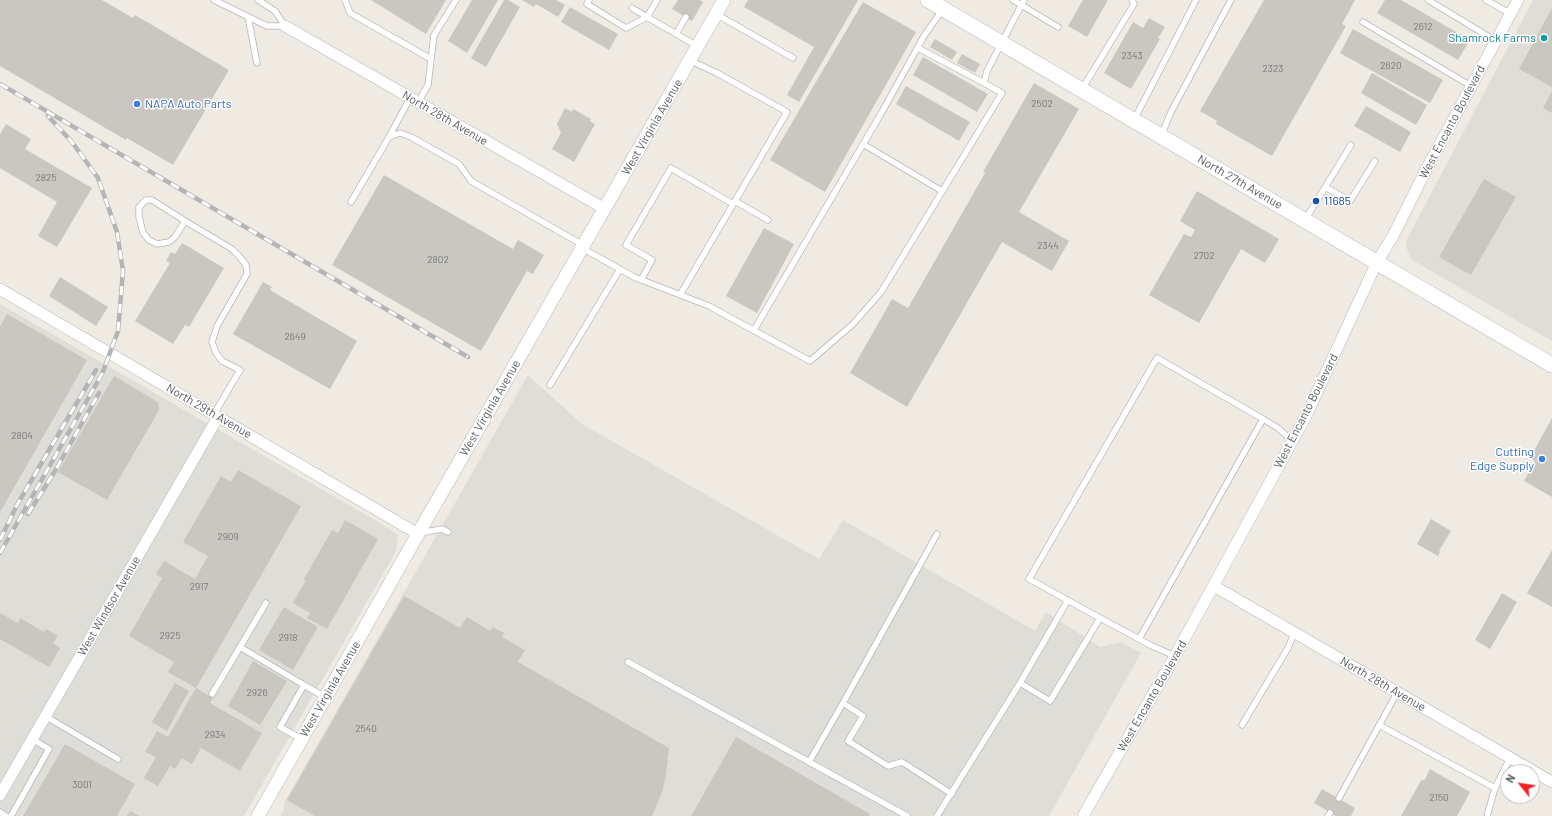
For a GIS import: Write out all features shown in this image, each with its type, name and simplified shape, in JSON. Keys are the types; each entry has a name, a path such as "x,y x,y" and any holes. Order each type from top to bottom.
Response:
{"main road":[{"name":"North 27th Avenue","path":"928,0 1552,365"}],"street":[{"name":"West Virginia Avenue","path":"258,816 724,0"},
{"name":"West Encanto Boulevard","path":"1083,816 1214,586 1312,404 1377,262 1518,0"},
{"name":"North 28th Avenue","path":"285,26 605,209"},
{"name":"North 29th Avenue","path":"0,289 418,534"},
{"name":"West Windsor Avenue","path":"0,795 216,416"},
{"name":"North 28th Avenue","path":"1214,586 1552,782"}],"lane":[{"path":"214,0 267,26 285,26"},
{"path":"258,0 275,11 285,26"},
{"path":"345,0 350,13 431,60"},
{"path":"351,202 389,137 414,100 428,85 434,35 456,0"},
{"path":"589,0 587,4 626,28 647,17 656,0"},
{"path":"1013,0 1023,2 1058,27"},
{"path":"1082,90 1134,4 1132,0"},
{"path":"1133,120 1196,0"},
{"path":"1161,136 1171,112 1232,0"},
{"path":"1428,0 1496,41"},
{"path":"1486,0 1511,14"},
{"path":"984,83 987,70 1023,2"},
{"path":"632,8 697,46"},
{"path":"754,330 918,48 943,8"},
{"path":"716,14 793,58"},
{"path":"248,16 257,63"},
{"path":"676,34 686,17"},
{"path":"1363,22 1471,86"},
{"path":"389,137 400,133 411,137 459,164 471,181 620,269 641,280 709,306 810,361 853,324 881,292 1002,93 918,48"},
{"path":"680,295 787,112 717,73 689,60"},
{"path":"863,144 942,191"},
{"path":"1305,220 1351,145"},
{"path":"1325,187 1350,201 1375,160"},
{"path":"641,280 652,260 626,245 671,168 768,220"},
{"path":"185,220 175,237 169,242 157,244 149,240 143,233 139,217 139,208 146,200 152,200 185,220 232,249 240,256 246,265 247,274 217,326 212,342 216,353 222,361 240,370 216,416"},
{"path":"550,385 620,269"},
{"path":"1175,656 1139,639 1029,579 1157,358 1278,428 1292,441"},
{"path":"1139,639 1263,419"},
{"path":"418,534 442,529 448,532"},
{"path":"809,762 844,703 937,534"},
{"path":"937,816 1026,674 1068,600"},
{"path":"212,694 266,603"},
{"path":"1020,683 1050,701 1100,618"},
{"path":"1242,725 1288,648 1294,633"},
{"path":"240,647 326,697"},
{"path":"628,662 907,816"},
{"path":"301,740 280,727 304,685"},
{"path":"1339,798 1397,693"},
{"path":"844,703 863,716 848,741 888,766 902,762 952,794"},
{"path":"45,716 118,759"},
{"path":"1379,725 1495,788"},
{"path":"11,816 49,749 32,739"},
{"path":"1487,816 1495,788 1510,758"},
{"path":"0,812 6,816"}],"shaded area":[{"path":"1533,0 1552,0 1552,341 1412,260 1407,249 1406,241"},
{"path":"0,304 375,520 398,535 396,551 244,816 0,816"},
{"path":"528,375 582,424 819,559 843,520 1035,631 1046,612 1100,647 1121,642 1141,653 1049,816 280,816 284,810 284,803"}],"building":[{"name":"NAPA Auto Parts","path":"0,0 102,0 133,18 135,15 229,70 173,165 127,138 126,140 0,66"},
{"path":"371,0 446,0 426,34"},
{"path":"472,0 498,0 467,53 448,41"},
{"path":"504,0 508,0 520,7 486,67 471,58"},
{"path":"522,0 556,0 565,5 558,17 536,4 534,7"},
{"path":"678,0 700,0 703,2 692,21 672,9"},
{"path":"748,0 858,0 799,102 787,95 814,47 744,7"},
{"path":"1083,0 1108,0 1087,37 1068,26"},
{"path":"1264,0 1355,0 1342,24 1346,26 1272,156 1216,124 1217,121 1200,111"},
{"path":"1385,0 1401,0 1470,40 1458,60 1377,13"},
{"path":"863,2 916,32 825,192 770,160"},
{"path":"570,7 618,34 609,50 561,22"},
{"name":"Shamrock Farms","path":"1552,8 1552,87 1519,69"},
{"path":"1149,18 1165,27 1158,38 1160,39 1131,89 1104,73 1133,22 1143,28"},
{"path":"1353,29 1443,80 1430,103 1340,53"},
{"path":"935,39 957,52 952,60 930,47"},
{"path":"962,54 980,64 975,73 957,63"},
{"path":"923,57 988,94 977,112 913,75"},
{"path":"1372,73 1427,105 1416,125 1361,93"},
{"path":"1034,83 1079,109 1019,212 1069,241 1052,271 1002,242 907,407 850,373 892,299 908,308 985,173 983,172"},
{"path":"906,86 970,122 959,141 896,104"},
{"path":"1552,91 1552,113 1543,108"},
{"path":"1366,106 1411,132 1400,152 1354,126"},
{"path":"565,108 572,112 573,109 591,119 590,121 595,124 574,162 552,149 561,133 557,124"},
{"path":"6,124 31,139 25,149 92,188 57,247 38,236 57,202 0,168 0,134"},
{"path":"384,175 513,249 518,240 544,255 533,274 527,271 481,351 332,265"},
{"path":"1484,179 1516,197 1471,275 1439,257"},
{"path":"1197,191 1279,239 1265,263 1241,249 1199,323 1149,295 1184,234 1191,237 1195,230 1180,221"},
{"path":"764,228 794,244 757,313 726,296"},
{"path":"182,243 224,268 189,327 185,325 173,344 135,321 170,263 166,261 171,252 175,254"},
{"path":"60,277 108,307 96,326 49,296"},
{"path":"263,282 272,287 270,290 357,341 330,389 233,334"},
{"path":"7,314 87,360 0,512 0,327"},
{"path":"114,376 158,402 159,410 107,500 58,472"},
{"name":"Cutting Edge Supply","path":"1552,418 1552,497 1524,481 1535,461 1530,458"},
{"path":"238,470 301,506 196,688 168,672 174,662 129,636 162,578 156,574 164,561 195,579 208,556 183,542 221,476 231,482"},
{"path":"1431,519 1451,531 1439,551 1438,556 1417,544"},
{"path":"345,520 378,539 327,629 307,618 310,613 293,603 306,580 304,579 332,530 338,533"},
{"path":"1552,550 1552,607 1527,593"},
{"path":"1502,593 1517,602 1490,649 1475,640"},
{"path":"404,596 460,628 467,617 490,631 493,627 504,633 502,637 525,650 518,662 669,748 666,775 662,792 652,816 315,816 287,800"},
{"path":"284,607 318,627 293,670 259,650"},
{"path":"0,613 18,623 20,618 44,632 46,629 58,636 53,643 60,648 49,667 0,639"},
{"path":"253,661 287,681 260,725 228,706"},
{"path":"175,683 189,691 167,731 152,722"},
{"path":"196,688 213,698 210,703 262,733 240,771 201,748 192,764 182,758 175,769 170,766 158,786 144,778 156,757 145,752 157,731 168,737"},
{"path":"736,737 870,814 869,816 691,816"},
{"path":"65,744 135,784 117,816 23,816"},
{"path":"1430,769 1470,792 1457,816 1401,816 1422,779 1424,781"},
{"path":"1322,789 1355,808 1351,816 1336,816 1314,803"},
{"path":"130,811 139,816 127,816"}],"railway":[{"path":"0,84 468,357"},
{"path":"0,553 102,374 118,331 123,271 117,232 98,178 72,142 48,116"},
{"path":"0,540 17,505 96,370"},
{"path":"28,514 55,471 99,393"}],"place":[{"name":"Shamrock Farms","path":"1544,38"},
{"name":"NAPA Auto Parts","path":"137,104"},
{"name":"11685","path":"1316,201"},
{"name":"Cutting Edge Supply","path":"1542,459"}]}
